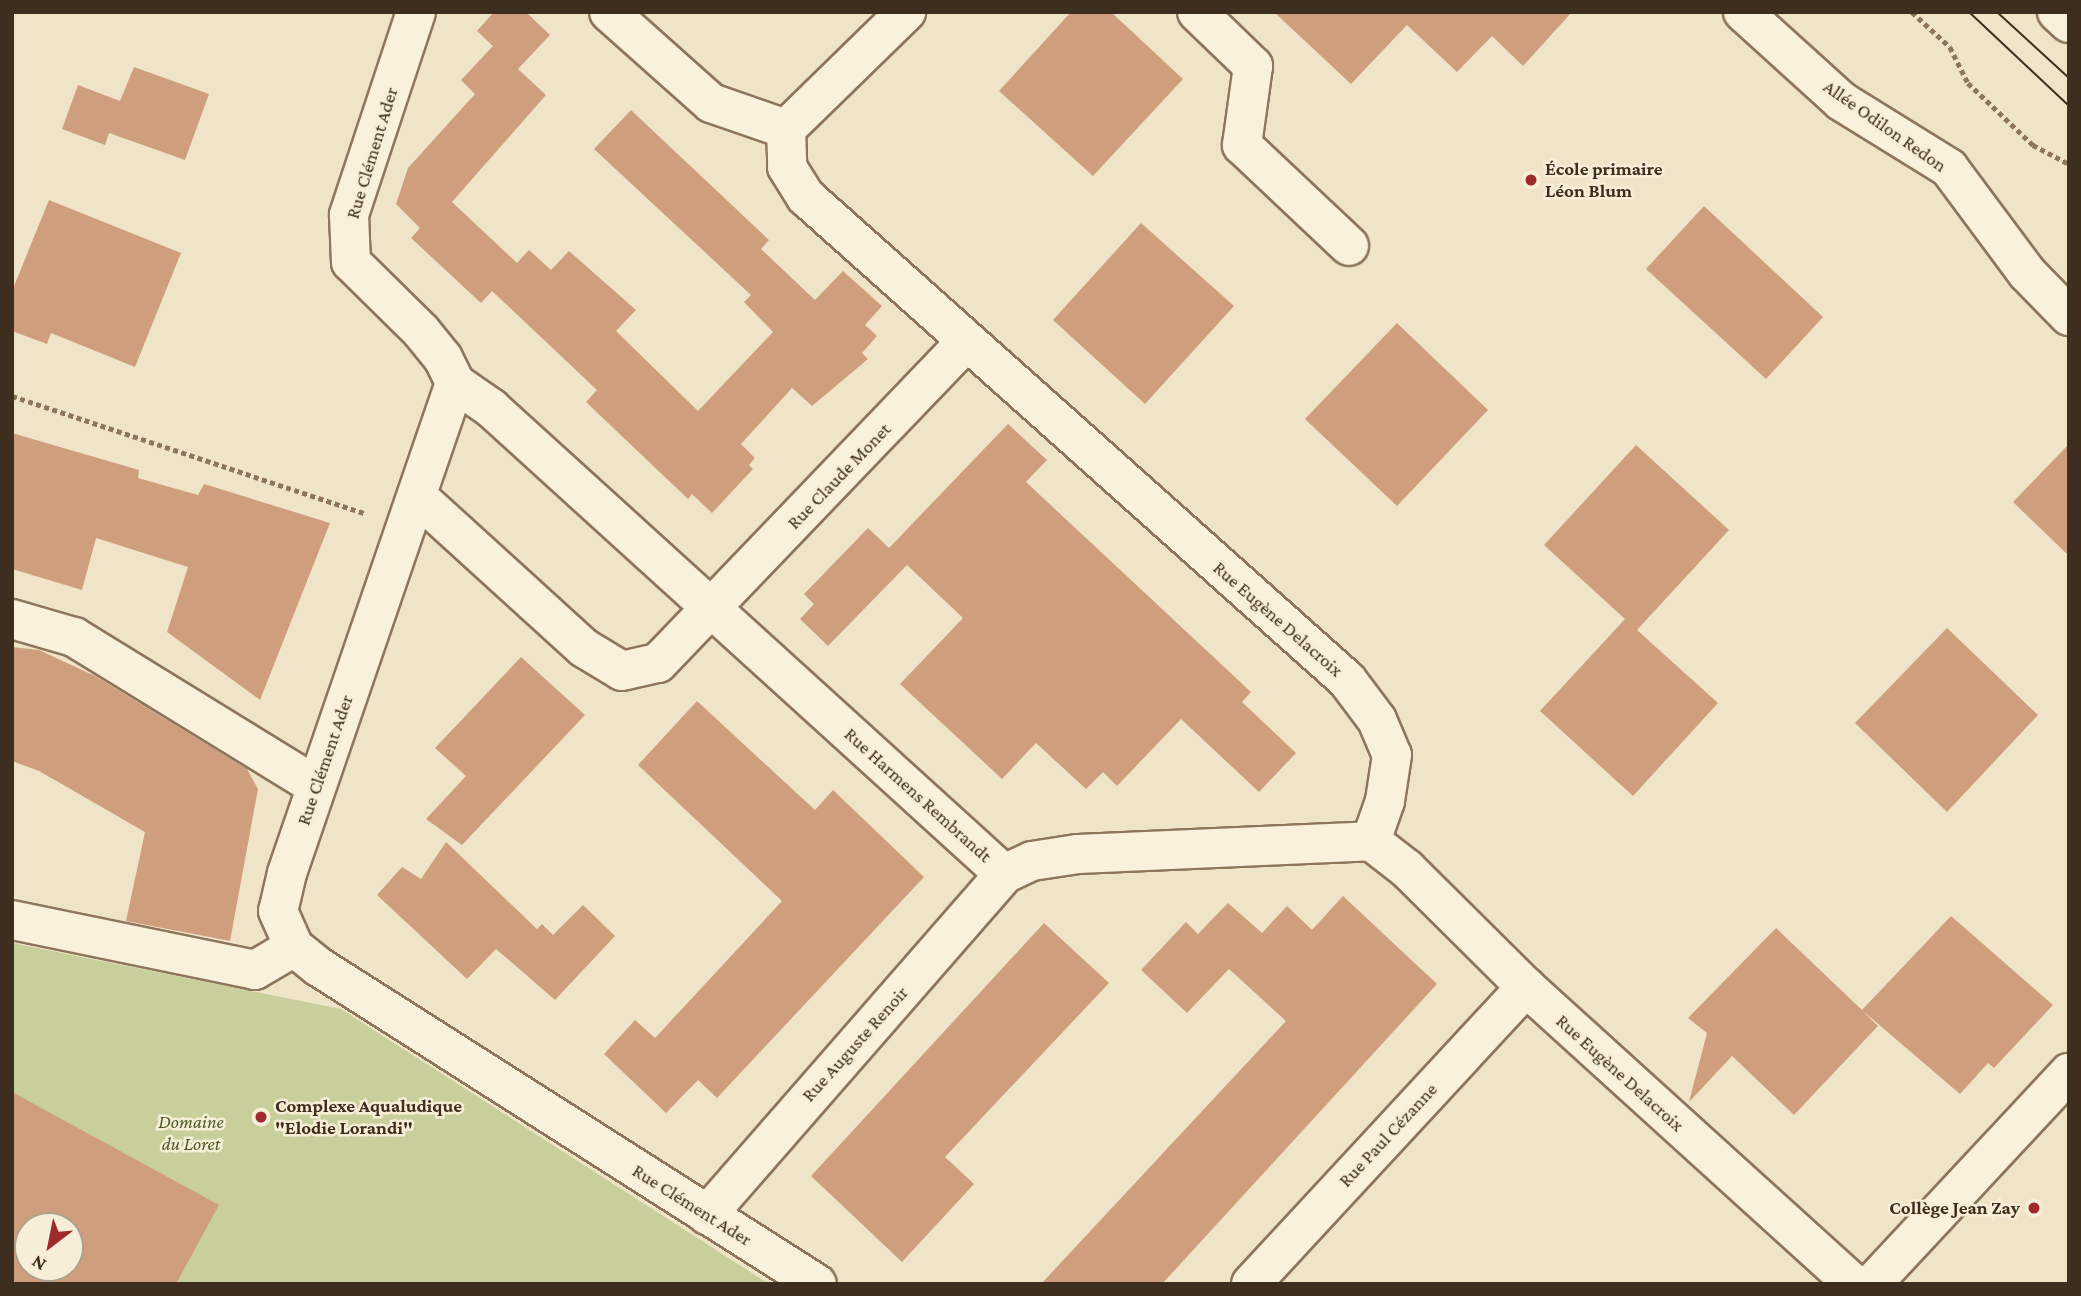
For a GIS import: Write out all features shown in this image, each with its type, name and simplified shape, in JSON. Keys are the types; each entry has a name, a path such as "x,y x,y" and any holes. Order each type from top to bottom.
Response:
{"street":[{"name":"Rue Clément Ader","path":"416,12 349,215 351,262 421,331 443,358 455,383 316,786 278,911 294,947 366,999 817,1284"},
{"path":"609,12 711,103 786,129 906,12"},
{"path":"1197,12 1253,66 1242,145 1349,246"},
{"name":"Allée Odilon Redon","path":"1744,12 1841,101 1949,168 2027,273 2069,316"},
{"path":"2057,12 2069,23"},
{"name":"Rue Eugène Delacroix","path":"786,129 787,167 806,197 965,343 1347,680 1377,720 1392,755 1385,801 1371,841 1407,869 1525,987 1853,1284"},
{"name":"Rue Claude Monet","path":"713,608 965,343"},
{"name":"Rue Harmens Rembrandt","path":"455,383 491,408 1004,874 1032,861 1078,854 1371,841"},
{"path":"412,513 584,648 622,671 659,663 713,608"},
{"path":"12,619 74,637 316,786"},
{"name":"Rue Auguste Renoir","path":"707,1215 1004,874"},
{"path":"12,920 255,970 294,947"},
{"name":"Rue Paul Cézanne","path":"1251,1284 1525,987"},
{"path":"1872,1284 2069,1073"}],"path":[{"path":"1912,12 1950,47 1968,83 2033,145 2069,164"},
{"path":"12,396 412,513"}],"green space":[{"name":"Domaine du Loret","path":"12,943 341,1009 769,1284 12,1284"}],"building":[{"path":"494,12 526,12 550,35 518,69 546,95 452,202 517,263 529,250 551,270 569,251 636,310 616,331 698,411 773,332 744,302 751,295 594,149 631,110 769,240 761,249 815,300 843,271 882,306 865,325 877,336 862,353 868,359 812,406 792,388 741,444 755,458 749,465 753,469 712,513 692,494 688,499 586,402 597,390 492,291 481,303 411,238 420,228 396,204 408,168 475,94 461,80 493,46 477,31"},
{"path":"1071,12 1111,12 1183,79 1093,176 999,91"},
{"path":"1274,12 1572,12 1523,66 1492,36 1457,72 1407,25 1351,84"},
{"path":"134,67 209,94 185,160 109,133 105,145 62,129 78,85 120,101"},
{"path":"49,200 181,253 135,367 51,333 47,344 12,331 12,291"},
{"path":"1704,206 1823,317 1766,379 1646,269"},
{"path":"1141,223 1234,306 1145,404 1053,320"},
{"path":"1397,323 1488,410 1397,506 1305,419"},
{"path":"1008,424 1047,460 1026,482 1251,692 1242,702 1296,753 1259,792 1181,719 1117,786 1103,772 1086,789 1036,743 1002,779 900,684 963,618 907,565 828,646 800,619 814,604 804,594 868,528 889,548"},
{"path":"12,433 139,470 138,478 198,495 204,484 330,523 260,700 167,632 188,567 96,538 82,590 12,569"},
{"path":"2069,444 2069,556 2013,502"},
{"path":"1636,445 1729,530 1637,630 1718,703 1633,796 1540,711 1625,619 1544,545"},
{"path":"1947,628 2038,715 1947,812 1855,723"},
{"path":"12,647 39,650 95,676 247,769 258,789 230,941 126,921 145,832 39,771 12,761"},
{"path":"521,657 585,715 462,845 426,819 466,776 435,748"},
{"path":"697,701 815,810 833,790 924,877 717,1098 698,1080 666,1113 604,1054 635,1020 655,1038 782,901 638,765"},
{"path":"446,842 537,929 542,924 553,935 583,905 615,936 555,1000 496,949 467,979 377,895 402,867 421,879"},
{"path":"1343,896 1437,984 1162,1284 1041,1284 1286,1021 1229,969 1187,1013 1141,970 1186,922 1198,934 1228,903 1262,933 1287,906 1312,930"},
{"path":"1951,916 2053,1005 1994,1068 1988,1063 1960,1094 1863,1011 1878,1026 1794,1115 1732,1056 1689,1102 1707,1033 1688,1018 1776,928 1862,1010"},
{"path":"1044,923 1109,983 945,1157 974,1184 902,1262 811,1176"},
{"path":"12,1092 219,1205 176,1284 12,1284"}],"tram line":[{"path":"1969,12 2069,106"},
{"path":"1997,12 2069,78"}],"place":[{"name":"École primaire Léon Blum","path":"1531,180"},
{"name":"Complexe Aqualudique \"Elodie Lorandi\"","path":"261,1117"},
{"name":"Collège Jean Zay","path":"2034,1208"}]}
